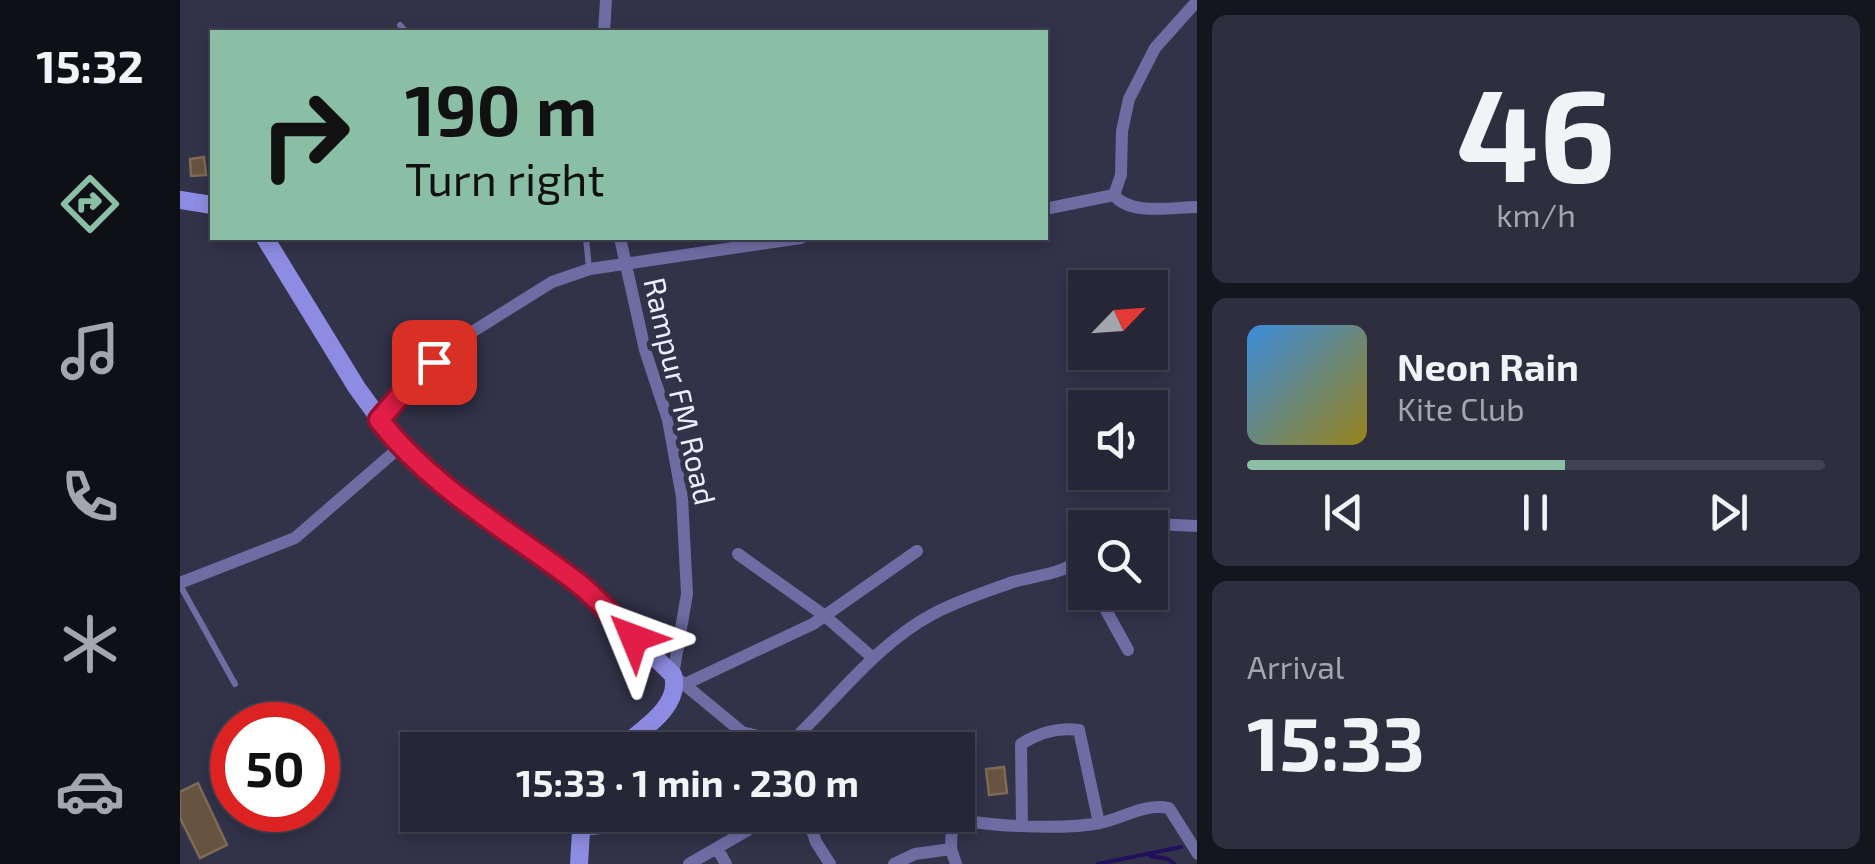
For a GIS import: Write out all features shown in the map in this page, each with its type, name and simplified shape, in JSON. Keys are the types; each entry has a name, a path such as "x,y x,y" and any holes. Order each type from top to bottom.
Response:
{"main road":[{"path":"266,240 379,420 400,446 460,501 582,586 678,680 669,705 638,732"},
{"path":"579,864 581,832"}],"street":[{"path":"604,30 606,0"},
{"path":"1114,195 1121,175 1122,131 1129,99 1155,48 1197,1"},
{"path":"1114,195 1130,206 1197,207"},
{"path":"1048,207 1114,195"},
{"name":"Rampur FM Road","path":"621,240 645,350 668,420 686,522 686,594 678,680"},
{"path":"379,420 412,382 456,342 525,296 590,269 789,240"},
{"path":"180,584 295,538 400,446"},
{"path":"1168,525 1197,526"},
{"path":"742,732 678,680 825,616 917,551"},
{"path":"738,554 825,616 873,658"},
{"path":"807,732 873,658 936,612 1008,584 1068,568"},
{"path":"1106,610 1128,650"},
{"path":"1022,826 1021,744 1065,728 1079,730 1098,823"},
{"path":"975,820 1022,826 1098,823 1158,806 1169,808 1197,852"},
{"path":"689,864 747,832"},
{"path":"813,832 830,864"},
{"path":"948,832 956,864"},
{"path":"894,864 915,854 950,849"},
{"path":"718,850 726,864"}],"lane":[{"path":"400,25 404,30"},
{"path":"586,240 590,269"},
{"path":"180,584 236,684"}],"building":[{"path":"204,157 206,175 191,176 190,159"},
{"path":"1004,767 1007,793 989,795 986,769"},
{"path":"198,783 210,809 210,832 221,832 227,845 200,858 180,818 180,792"}],"waterway":[{"path":"1098,864 1181,847"},
{"path":"1150,856 1174,864"}],"route":[{"path":"434,362 379,420 400,446 460,501 582,586 634,638"}]}
